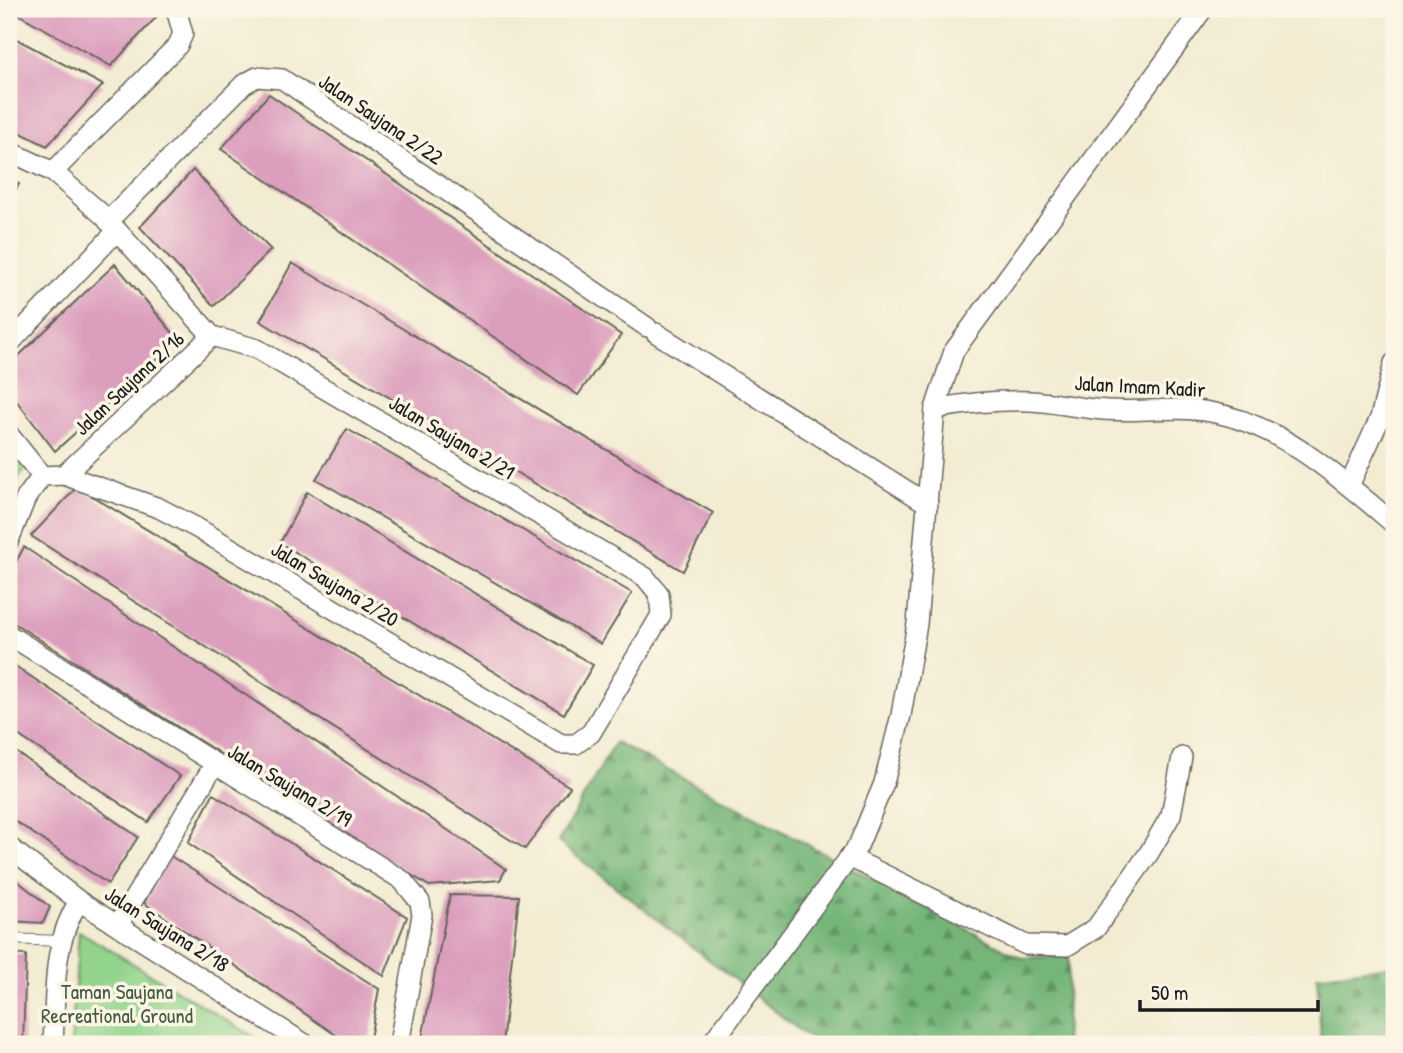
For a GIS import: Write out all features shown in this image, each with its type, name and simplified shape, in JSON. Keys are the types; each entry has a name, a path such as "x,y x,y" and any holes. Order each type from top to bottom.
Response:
{"street":[{"path":"57,175 178,45 183,34 176,9"},
{"path":"711,1044 858,846 884,783 901,715 917,624 935,409 954,351 972,322 1203,9"},
{"name":"Jalan Saujana 2/22","path":"110,223 244,84 270,76 282,79 651,330 928,504"},
{"name":"Jalan Saujana 2/16","path":"9,151 57,175 110,223 212,336 64,475"},
{"path":"9,344 110,223"},
{"name":"Jalan Saujana 2/21","path":"212,336 257,349 645,577 659,594 661,615 590,733 576,744"},
{"path":"1349,486 1380,418 1394,363"},
{"name":"Jalan Imam Kadir","path":"935,409 966,404 1032,401 1096,410 1172,408 1211,412 1246,422 1314,459 1394,524"},
{"path":"9,435 42,476"},
{"path":"42,476 64,475"},
{"name":"Jalan Saujana 2/20","path":"64,475 122,494 187,523 561,744 576,744"},
{"path":"9,540 26,498 42,476"},
{"name":"Jalan Saujana 2/19","path":"9,635 402,880 412,891 422,915 399,1044"},
{"path":"849,857 1026,946 1067,946 1096,928 1149,853 1171,815 1182,757"},
{"path":"118,925 214,765"},
{"name":"Jalan Saujana 2/18","path":"9,847 79,901 305,1044"},
{"path":"53,1044 60,941 65,923 79,901"}],"lane":[{"path":"9,939 60,941"}],"green space":[{"path":"9,443 27,467 9,490"},
{"path":"615,742 1021,958 1069,956 1065,1044 817,1044 558,842"},
{"name":"Taman Saujana Recreational Ground","path":"79,931 266,1044 71,1044"},
{"path":"1394,965 1394,1044 1321,1044 1317,976"}],"building":[{"path":"9,9 156,9 161,12 111,66"},
{"path":"9,35 103,85 47,146 9,127"},
{"path":"269,94 621,335 578,395 221,149"},
{"path":"193,170 271,250 214,306 140,227"},
{"path":"9,180 19,184 9,203"},
{"path":"292,263 713,513 683,571 260,321"},
{"path":"115,264 179,340 55,451 9,391 9,365"},
{"path":"347,429 632,593 601,644 316,479"},
{"path":"77,487 570,787 525,849 31,536"},
{"path":"307,492 593,665 564,714 280,543"},
{"path":"24,547 506,869 500,880 429,886 9,620 9,575"},
{"path":"9,662 180,776 148,822 9,729"},
{"path":"9,747 138,837 108,884 9,817"},
{"path":"213,794 407,917 384,976 188,843"},
{"path":"169,855 379,989 369,1044 349,1044 144,903"},
{"path":"9,874 50,907 43,923 9,921"},
{"path":"450,895 519,896 502,1044 421,1044"},
{"path":"9,954 26,955 23,1044 9,1044"}]}
